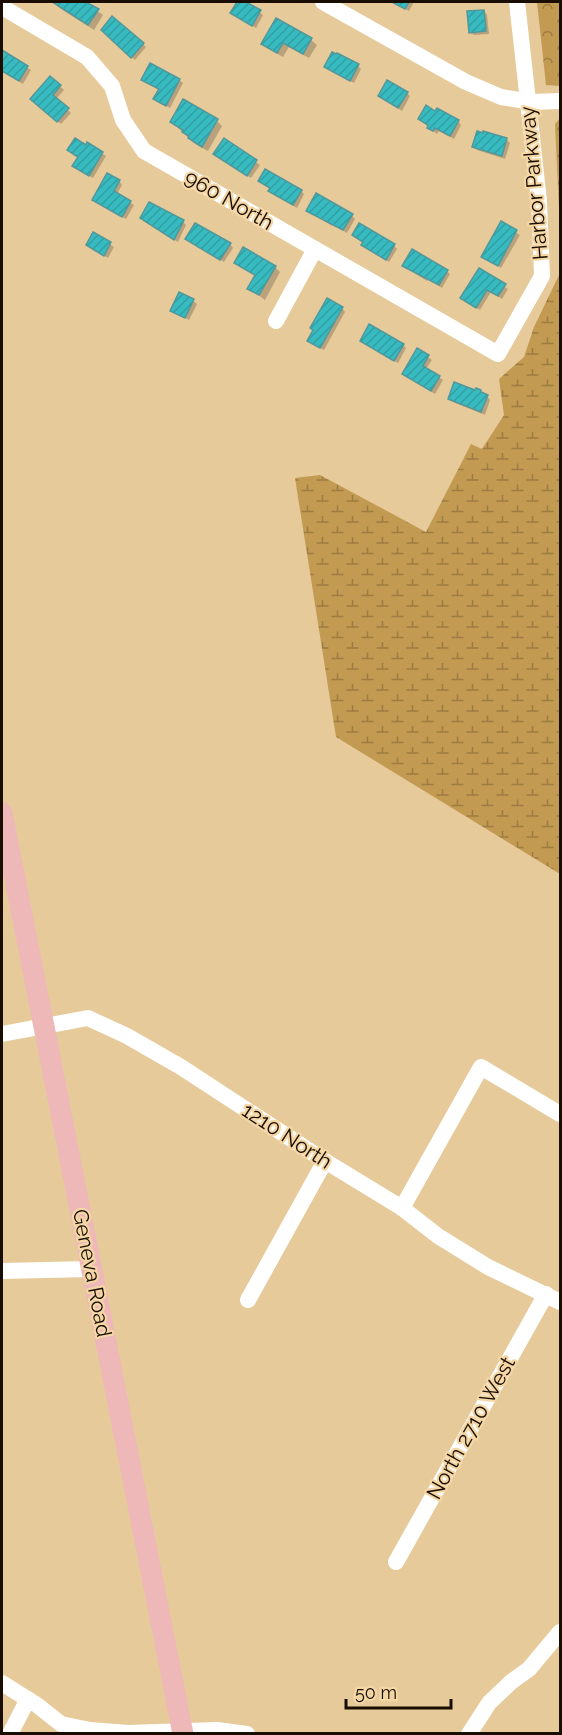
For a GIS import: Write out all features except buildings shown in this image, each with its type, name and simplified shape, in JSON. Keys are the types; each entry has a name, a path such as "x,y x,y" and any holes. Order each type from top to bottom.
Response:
{"main road":[{"name":"Geneva Road","path":"2,813 183,1732"}],"street":[{"path":"323,2 466,82 501,97 546,102 561,101"},
{"name":"Harbor Parkway","path":"498,354 542,276 538,201 517,2"},
{"name":"960 North","path":"2,7 87,57 112,86 123,120 144,151 498,354"},
{"path":"276,321 315,249"},
{"name":"1210 North","path":"2,1034 88,1018 127,1036 181,1067 402,1208 438,1236 488,1267 553,1298"},
{"path":"402,1208 481,1067 561,1114"},
{"path":"248,1300 325,1161"},
{"path":"2,1271 91,1269"},
{"name":"North 2710 West","path":"396,1562 553,1298"},
{"path":"469,1734 489,1703 529,1669 561,1632"},
{"path":"2,1683 62,1724 90,1730 183,1732 217,1730 247,1734"},
{"path":"10,1734 28,1699"}],"green space":[{"path":"537,2 560,2 560,86 546,85"},
{"path":"560,118 560,230 555,124"},
{"path":"560,273 560,874 336,737 295,478 320,475 426,532 471,444 482,449 504,415 499,379 524,357 534,327"}]}
